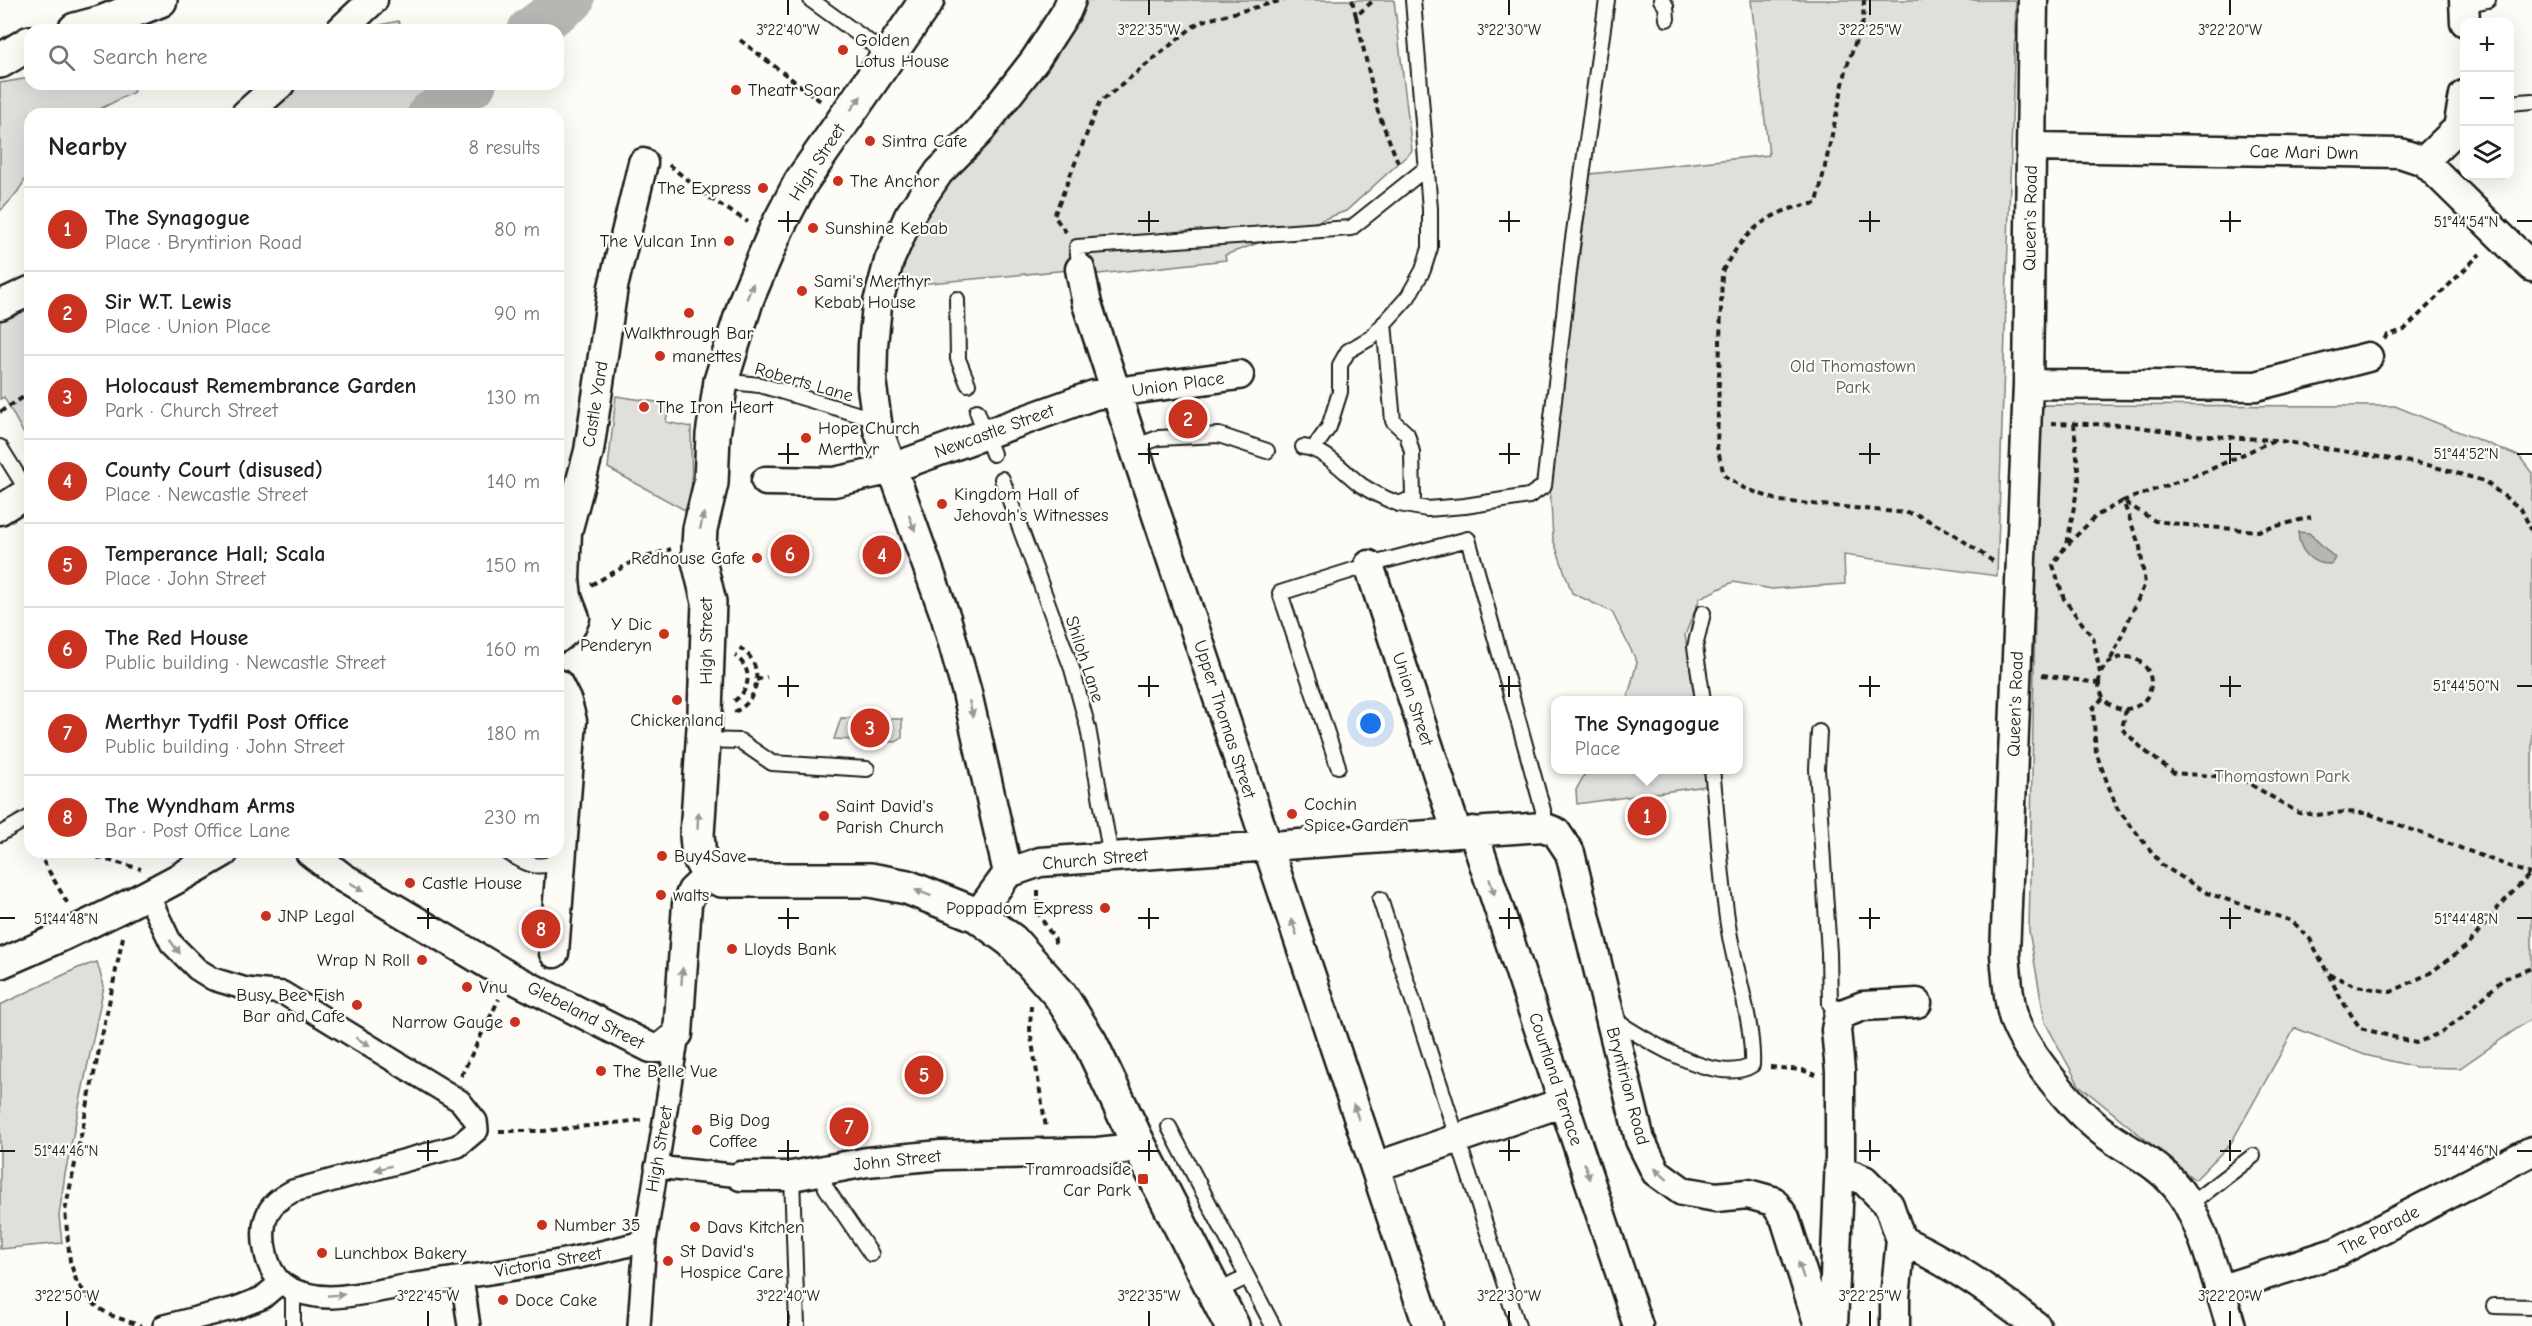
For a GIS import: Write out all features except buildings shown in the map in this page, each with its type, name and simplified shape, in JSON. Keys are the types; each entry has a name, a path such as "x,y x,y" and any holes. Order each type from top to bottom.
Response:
{"street":[{"path":"97,24 160,0"},
{"path":"347,24 373,0"},
{"name":"High Street","path":"639,1326 645,1241 678,1034 687,904 692,891 710,875 699,857 697,835 709,602 699,561 699,546 700,529 711,483 713,435 721,381 747,298 773,237 801,182 890,57 927,0"},
{"path":"977,915 1008,873 967,693 946,618 877,420 872,387 877,306 889,261 905,225 939,172 978,133 1035,60 1066,12 1071,0"},
{"name":"Queen's Road","path":"2033,0 2028,384 2006,954 2008,988 2016,1022 2049,1077 2103,1132 2144,1157 2174,1184 2199,1225 2231,1326"},
{"path":"0,36 24,41"},
{"path":"0,61 24,46"},
{"path":"253,108 273,90"},
{"path":"2424,161 2458,128 2460,120"},
{"name":"Cae Mari Dwn","path":"2032,147 2400,153 2424,161 2532,267"},
{"name":"Castle Yard","path":"564,633 571,627 575,618 567,597 565,579 567,532 589,451 613,287 642,163"},
{"name":"Upper Thomas Street","path":"1079,258 1088,304 1134,447 1428,1326"},
{"path":"0,305 24,294"},
{"path":"2028,384 2256,386 2368,357"},
{"name":"Union Place","path":"1117,393 1239,375"},
{"name":"Newcastle Street","path":"766,481 834,482 892,468 985,432 1095,395 1117,393"},
{"path":"0,510 24,495"},
{"name":"Union Street","path":"1369,565 1465,832"},
{"path":"564,696 572,721 564,832"},
{"path":"1465,832 1543,827"},
{"name":"Bryntirion Road","path":"1543,827 1556,832 1570,853 1640,1140 1656,1172 1682,1191 1716,1197 1748,1194 1773,1201 1785,1218 1819,1326"},
{"name":"Church Street","path":"1008,873 1040,862 1465,832"},
{"name":"Courtland Terrace","path":"1465,832 1564,1102 1638,1326"},
{"path":"0,964 82,929 180,879 214,858"},
{"name":"Glebeland Street","path":"318,858 342,877 510,977 651,1048 661,1048 678,1034"},
{"path":"554,953 562,860"},
{"path":"710,875 722,880 870,880 907,887 977,915 1012,940 1044,958 1060,995 1090,1042 1138,1143 1232,1326"},
{"path":"139,899 171,944 197,969 213,979 246,989 283,993 450,1094 469,1109 476,1121 477,1130 458,1146 439,1153 293,1191 280,1198 269,1211 264,1224 264,1237 268,1262 287,1286 236,1308 164,1326"},
{"path":"1833,1326 1839,1170 1840,1084 1836,1030 1839,1015 1863,1006 1917,1003"},
{"path":"1375,1167 1564,1102"},
{"name":"John Street","path":"656,1167 741,1176 792,1176 867,1162 941,1155 1098,1152 1124,1149 1138,1143"},
{"name":"The Parade","path":"2219,1290 2337,1252 2532,1151"},
{"path":"1839,1170 1864,1180 1889,1205 1901,1240 1895,1297 1895,1326"},
{"path":"1901,1240 1934,1255 2007,1303 2036,1326"},
{"name":"Victoria Street","path":"287,1286 330,1297 462,1278 600,1253 645,1241"},
{"path":"462,1278 469,1326"}],"lane":[{"path":"811,0 890,57"},
{"path":"1413,0 1430,209 1430,248 1423,270 1408,297 1372,337 1348,351 1340,365 1340,392 1329,427 1309,448 1364,487 1399,504 1427,509 1465,506 1529,496 1544,486 1572,246 1607,0"},
{"path":"1661,0 1666,6 1667,19"},
{"path":"2514,102 2532,100"},
{"path":"1079,258 1351,228 1425,169"},
{"path":"957,299 958,359 968,384"},
{"path":"1384,323 1393,421 1407,434 1412,452 1413,498 1399,504"},
{"name":"Roberts Lane","path":"721,381 760,385 877,420"},
{"path":"1134,447 1158,438 1219,435 1267,451"},
{"path":"0,447 24,484"},
{"name":"Shiloh Lane","path":"1002,479 1072,669 1088,728 1111,857"},
{"path":"1338,766 1280,593 1369,565 1468,539 1543,810 1543,827"},
{"path":"1702,696 1695,647 1703,614"},
{"path":"704,726 740,741 772,763 867,769"},
{"path":"1819,732 1817,769 1829,953 1830,1004 1839,1015"},
{"path":"1609,1016 1659,1048 1693,1062 1725,1069 1744,1069 1752,1065 1728,925 1712,774"},
{"path":"0,834 24,820"},
{"path":"516,858 525,864 547,867 562,860"},
{"path":"1380,899 1518,1326"},
{"path":"1169,1127 1273,1326"},
{"path":"2188,1206 2253,1156"},
{"path":"820,1169 826,1188 871,1254"},
{"path":"792,1176 797,1326"},
{"path":"1215,1293 1247,1277"},
{"path":"287,1286 292,1326"},
{"path":"2494,1306 2532,1308"}],"path":[{"path":"1079,258 1054,216 1099,103 1199,22 1284,0"},
{"path":"1352,0 1378,112 1408,183"},
{"path":"1356,16 1374,0"},
{"path":"1864,0 1863,21 1847,66 1818,203 1791,207 1762,222 1732,253 1722,272 1717,447 1724,475 1744,488 1780,501 1916,514 1952,533 2003,569 2020,570"},
{"path":"740,40 844,120"},
{"path":"642,163 666,162 711,199 773,237"},
{"path":"2368,357 2388,335 2404,330 2498,235"},
{"path":"0,412 24,397"},
{"path":"2026,423 2125,425 2195,435 2275,440 2428,465 2484,481 2521,509 2532,531"},
{"path":"2067,544 2079,480 2074,423"},
{"path":"2111,659 2128,656 2137,659 2149,671 2151,688 2147,696 2134,708 2126,709 2109,704 2103,698 2098,683 2100,673 2093,638 2064,599 2053,565 2067,544 2096,516 2123,501 2207,471 2275,440"},
{"path":"2123,501 2155,521 2196,526 2258,531 2311,517"},
{"path":"2100,673 2111,659 2145,584 2140,547 2123,501"},
{"path":"567,597 647,555 673,548 699,546"},
{"path":"704,726 744,708 754,694 756,680 753,662 741,648 732,645 708,645"},
{"path":"2016,671 2098,683"},
{"path":"756,680 767,677"},
{"path":"2103,698 2093,708 2096,753 2116,808 2162,865 2207,893 2292,921 2310,939 2360,1028 2416,1042 2442,1032 2465,1015 2503,979 2532,968"},
{"path":"2126,709 2122,729 2145,751 2174,773 2240,778 2299,813 2316,815 2345,812 2367,813 2531,873 2468,945 2430,973 2391,992 2356,986 2328,974"},
{"path":"41,858 82,929"},
{"path":"100,858 180,879"},
{"path":"1038,887 1038,913 1054,940 1044,958 1030,1030 1050,1153"},
{"path":"139,899 87,1098 65,1211 70,1261 77,1283 97,1307 110,1315 142,1326"},
{"path":"450,1094 510,977"},
{"path":"1752,1065 1802,1070 1840,1084"},
{"path":"477,1130 544,1131 665,1117"}],"green space":[{"path":"1079,0 1394,0 1412,151 1346,211 1225,255 1226,260 1099,274 1080,269 887,287 914,217"},
{"name":"Old Thomastown Park","path":"1751,0 2016,0 1997,576 1844,555 1845,584 1772,589 1733,582 1700,598 1685,635 1694,696 1628,696 1637,662 1612,612 1572,593 1553,539 1550,484 1590,174 1769,155"},
{"path":"398,21 400,24 385,24"},
{"path":"24,79 24,90 133,90 134,92 102,108 24,108 24,181 0,211 0,83"},
{"path":"284,90 448,90 462,108 263,108"},
{"path":"24,302 24,434 4,397 0,399 0,312"},
{"path":"616,396 669,404 666,422 691,427 692,514 608,468"},
{"name":"Thomastown Park","path":"2039,405 2395,406 2519,456 2532,473 2532,1018 2460,1068 2416,1067 2365,1055 2295,1028 2231,1143 2195,1180 2079,1085 2045,1022 2029,931"},
{"path":"841,718 902,719 902,738 896,742 834,739"},
{"path":"1585,774 1704,774 1706,786 1577,804 1576,790"},
{"path":"97,962 104,986 65,1174 59,1216 62,1243 0,1249 0,1005 78,968"}],"shaded area":[{"path":"2298,532 2309,533 2335,558 2331,564 2318,562 2307,556"}],"waterway":[{"path":"538,24 572,0"},
{"path":"439,108 465,90"}],"place":[{"name":"Golden Lotus House","path":"843,50"},
{"name":"Theatr Soar","path":"736,90"},
{"name":"Sintra Cafe","path":"870,141"},
{"name":"The Anchor","path":"838,181"},
{"name":"The Express","path":"763,188"},
{"name":"Sunshine Kebab","path":"813,228"},
{"name":"The Vulcan Inn","path":"729,241"},
{"name":"Sami's Merthyr Kebab House","path":"802,291"},
{"name":"Walkthrough Bar","path":"689,313"},
{"name":"manettes","path":"660,356"},
{"name":"The Iron Heart","path":"644,407"},
{"name":"Sir W.T. Lewis","path":"1188,419"},
{"name":"Hope Church Merthyr","path":"806,438"},
{"name":"Kingdom Hall of Jehovah's Witnesses","path":"942,504"},
{"name":"The Red House","path":"790,554"},
{"name":"County Court (disused)","path":"882,555"},
{"name":"Redhouse Cafe","path":"757,558"},
{"name":"Y Dic Penderyn","path":"664,634"},
{"name":"Chickenland","path":"677,700"},
{"name":"Holocaust Remembrance Garden","path":"870,728"},
{"name":"Cochin Spice Garden","path":"1292,814"},
{"name":"Saint David's Parish Church","path":"824,816"},
{"name":"The Synagogue","path":"1647,816"},
{"name":"Buy4Save","path":"662,856"},
{"name":"Castle House","path":"410,883"},
{"name":"walts","path":"661,895"},
{"name":"Poppadom Express","path":"1105,908"},
{"name":"JNP Legal","path":"266,916"},
{"name":"The Wyndham Arms","path":"541,929"},
{"name":"Lloyds Bank","path":"732,949"},
{"name":"Wrap N Roll","path":"422,960"},
{"name":"Vnu","path":"467,987"},
{"name":"Busy Bee Fish Bar and Cafe","path":"357,1005"},
{"name":"Narrow Gauge","path":"515,1022"},
{"name":"The Belle Vue","path":"601,1071"},
{"name":"Temperance Hall; Scala","path":"924,1075"},
{"name":"Merthyr Tydfil Post Office","path":"849,1127"},
{"name":"Big Dog Coffee","path":"697,1130"},
{"name":"Tramroadside Car Park","path":"1143,1179"},
{"name":"Number 35","path":"542,1225"},
{"name":"Davs Kitchen","path":"695,1227"},
{"name":"Lunchbox Bakery","path":"322,1253"},
{"name":"St David's Hospice Care","path":"668,1261"},
{"name":"Doce Cake","path":"503,1300"}]}
